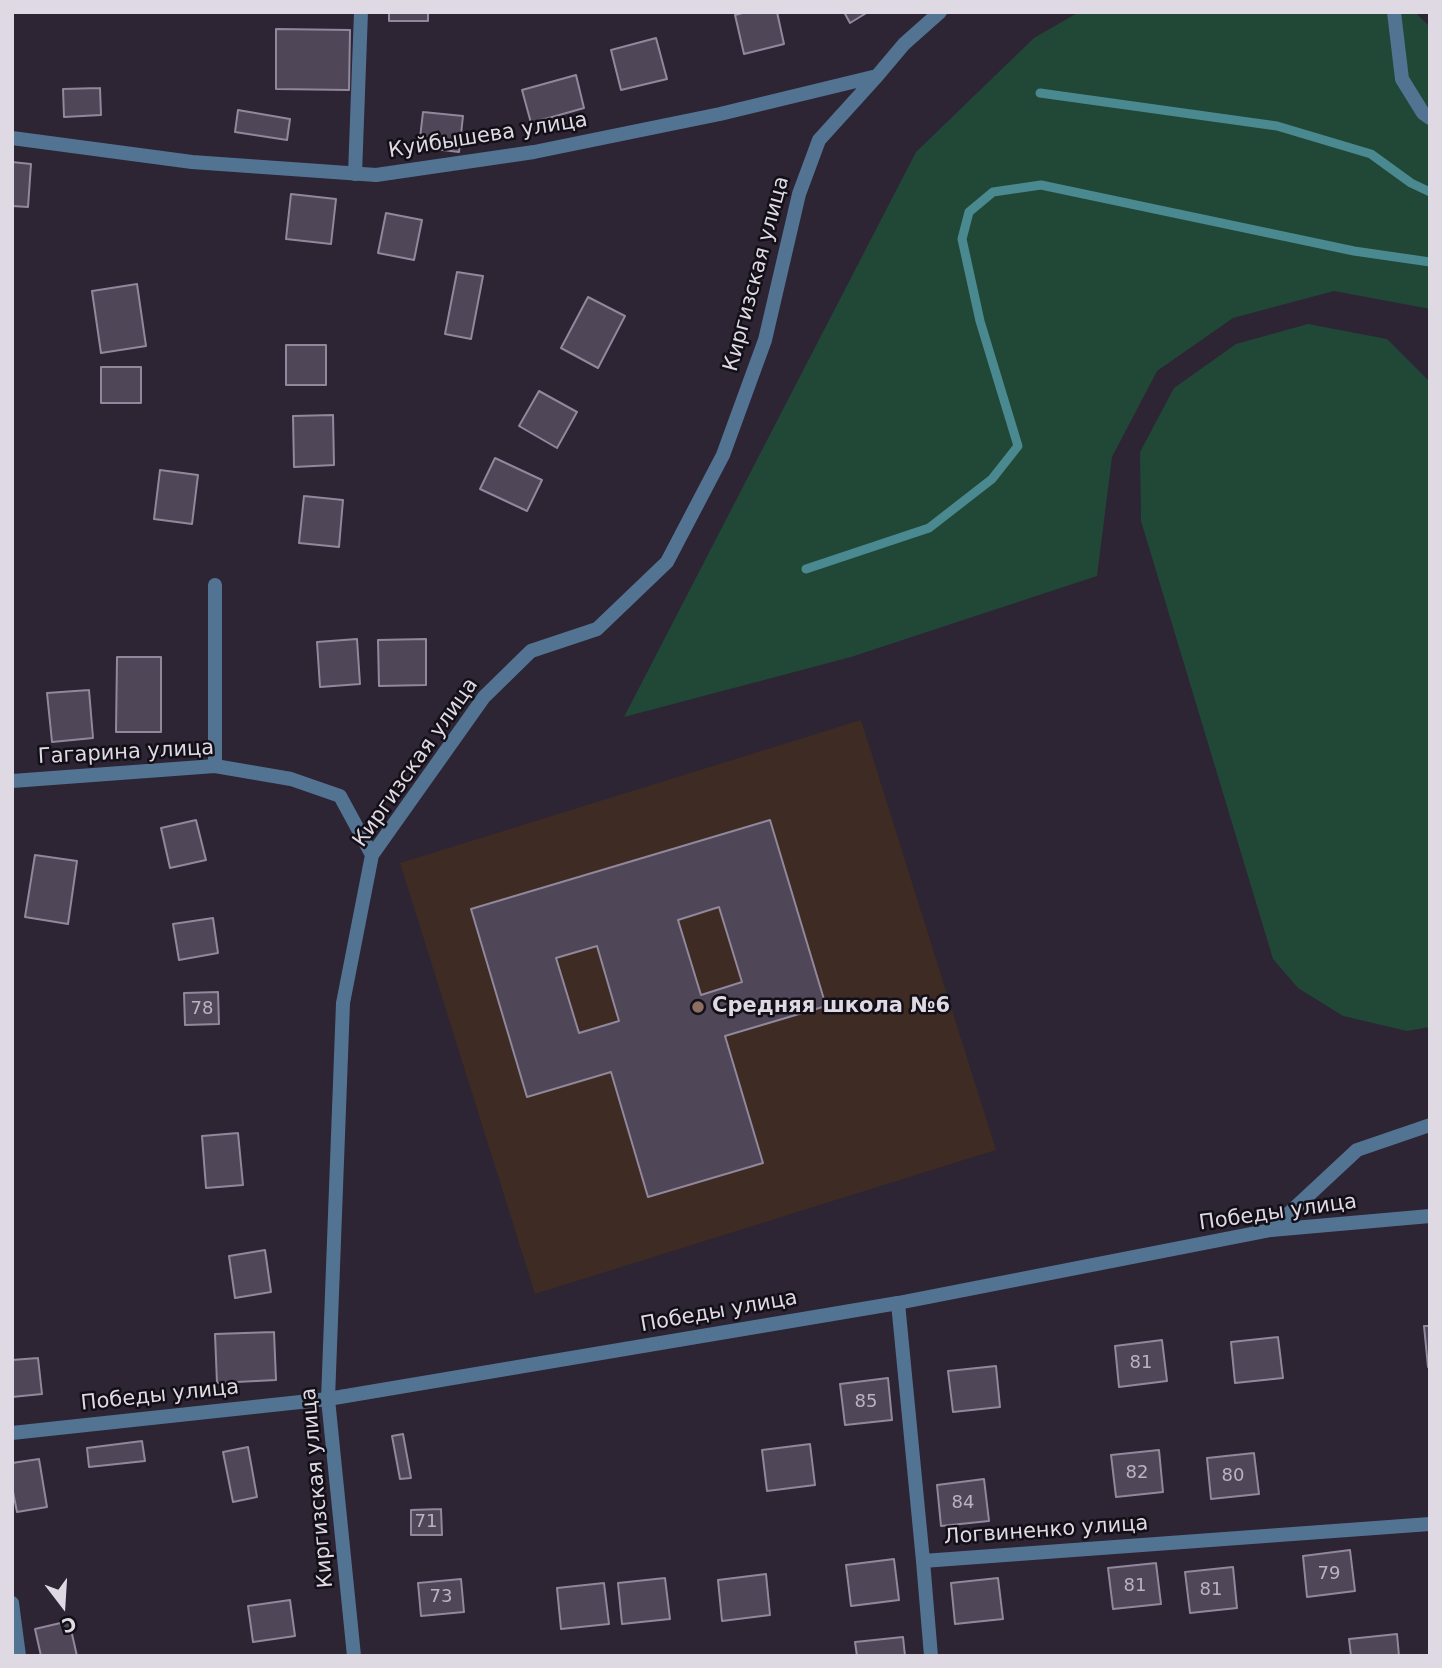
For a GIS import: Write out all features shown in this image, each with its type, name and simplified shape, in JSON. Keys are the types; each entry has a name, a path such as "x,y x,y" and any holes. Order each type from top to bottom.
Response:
{"street":[{"path":"355,174 361,12"},
{"path":"877,76 904,44 940,12"},
{"path":"1394,12 1402,79 1423,113 1430,118"},
{"name":"Куйбышева улица","path":"12,138 192,162 376,175 534,152 720,114 877,76"},
{"name":"Киргизская улица","path":"354,1656 328,1399 343,1003 372,855 484,697 531,651 597,629 667,562 723,455 765,340 799,194 818,140 877,76"},
{"path":"215,585 215,766"},
{"name":"Гагарина улица","path":"12,781 215,766 291,779 340,796 372,855"},
{"path":"1271,1230 1357,1150 1430,1125"},
{"name":"Победы улица","path":"12,1433 328,1399 898,1303 1271,1230 1430,1216"},
{"name":"Логвиненко улица","path":"898,1303 923,1560 1430,1524"},
{"path":"923,1560 931,1656"},
{"path":"12,1603 19,1656"}],"shaded area":[{"name":"Средняя школа №6","path":"861,720 996,1150 535,1294 400,863"}],"green space":[{"path":"1079,12 1415,12 1430,27 1430,309 1334,291 1233,318 1157,371 1112,457 1097,576 851,657 624,717 916,152 1034,38"},
{"path":"1308,324 1387,339 1430,382 1430,1027 1407,1031 1343,1016 1298,988 1273,959 1141,521 1140,452 1174,388 1236,344"}],"building":[{"path":"389,12 428,12 428,21 389,21"},
{"path":"746,12 777,12 784,44 744,54 735,15"},
{"path":"844,12 868,12 850,23"},
{"path":"276,29 350,30 349,90 276,89"},
{"path":"656,38 667,79 621,90 611,50"},
{"path":"576,75 584,108 531,123 522,90"},
{"path":"100,88 101,115 64,117 63,89"},
{"path":"238,110 290,119 287,140 235,132"},
{"path":"423,112 463,116 459,152 419,147"},
{"path":"12,162 31,164 28,207 12,206"},
{"path":"291,194 336,199 331,244 286,239"},
{"path":"386,213 422,220 414,260 378,253"},
{"path":"457,272 483,276 471,339 445,334"},
{"path":"137,284 146,346 101,353 92,291"},
{"path":"588,297 625,316 598,368 561,348"},
{"path":"286,345 326,345 326,385 286,385"},
{"path":"101,367 141,367 141,403 101,403"},
{"path":"539,391 577,412 557,448 519,426"},
{"path":"333,415 334,465 294,467 293,416"},
{"path":"495,458 542,480 527,511 480,489"},
{"path":"160,470 198,475 192,524 154,519"},
{"path":"304,496 343,500 339,547 299,543"},
{"path":"357,639 360,684 320,687 317,642"},
{"path":"426,639 426,685 379,686 378,640"},
{"path":"117,657 161,657 161,732 116,732"},
{"path":"89,690 93,738 52,742 47,693"},
{"path":"196,820 206,860 170,868 161,828"},
{"path":"770,820 826,1006 725,1036 763,1163 648,1197 611,1072 527,1097 471,909","holes":["719,907 742,982 701,995 678,920","597,946 619,1021 579,1033 556,958"]},
{"path":"35,855 77,861 68,924 25,917"},
{"path":"213,918 218,953 179,960 173,924"},
{"path":"218,992 219,1024 185,1025 184,993"},
{"path":"238,1133 243,1185 206,1188 202,1136"},
{"path":"265,1250 271,1292 235,1298 229,1256"},
{"path":"1424,1326 1430,1326 1430,1367 1428,1367"},
{"path":"274,1332 276,1380 217,1383 215,1334"},
{"path":"1278,1337 1283,1378 1235,1383 1231,1342"},
{"path":"1162,1340 1167,1381 1119,1387 1115,1346"},
{"path":"38,1358 42,1394 12,1397 12,1360"},
{"path":"996,1366 1000,1407 953,1412 948,1371"},
{"path":"888,1378 892,1420 845,1425 840,1384"},
{"path":"403,1434 411,1478 400,1479 392,1436"},
{"path":"142,1441 145,1461 89,1467 87,1448"},
{"path":"810,1444 815,1485 767,1491 762,1450"},
{"path":"248,1447 257,1497 233,1502 223,1452"},
{"path":"1159,1450 1163,1492 1116,1497 1111,1455"},
{"path":"1254,1453 1259,1494 1211,1499 1207,1458"},
{"path":"39,1459 47,1507 17,1512 12,1487 12,1463"},
{"path":"984,1479 989,1521 941,1526 937,1485"},
{"path":"441,1509 442,1535 411,1535 411,1510"},
{"path":"1350,1550 1355,1591 1307,1597 1303,1556"},
{"path":"894,1559 899,1600 851,1606 846,1565"},
{"path":"1156,1563 1161,1604 1113,1609 1108,1568"},
{"path":"1233,1567 1237,1608 1190,1613 1185,1572"},
{"path":"766,1574 770,1615 722,1621 718,1580"},
{"path":"665,1578 670,1619 622,1624 618,1583"},
{"path":"998,1578 1003,1619 955,1624 951,1583"},
{"path":"461,1579 464,1612 421,1616 418,1583"},
{"path":"604,1583 609,1624 561,1629 557,1588"},
{"path":"290,1600 295,1636 253,1642 248,1606"},
{"path":"69,1621 77,1656 41,1656 35,1629"},
{"path":"1397,1634 1399,1656 1351,1656 1349,1639"},
{"path":"903,1637 905,1656 857,1656 855,1642"}],"waterway":[{"path":"1040,93 1277,126 1371,154 1411,183 1430,192"},
{"path":"806,569 929,528 992,479 1018,446 980,321 962,239 969,212 993,192 1041,185 1354,251 1430,262"}],"place":[{"name":"Средняя школа №6","path":"698,1007"}]}
